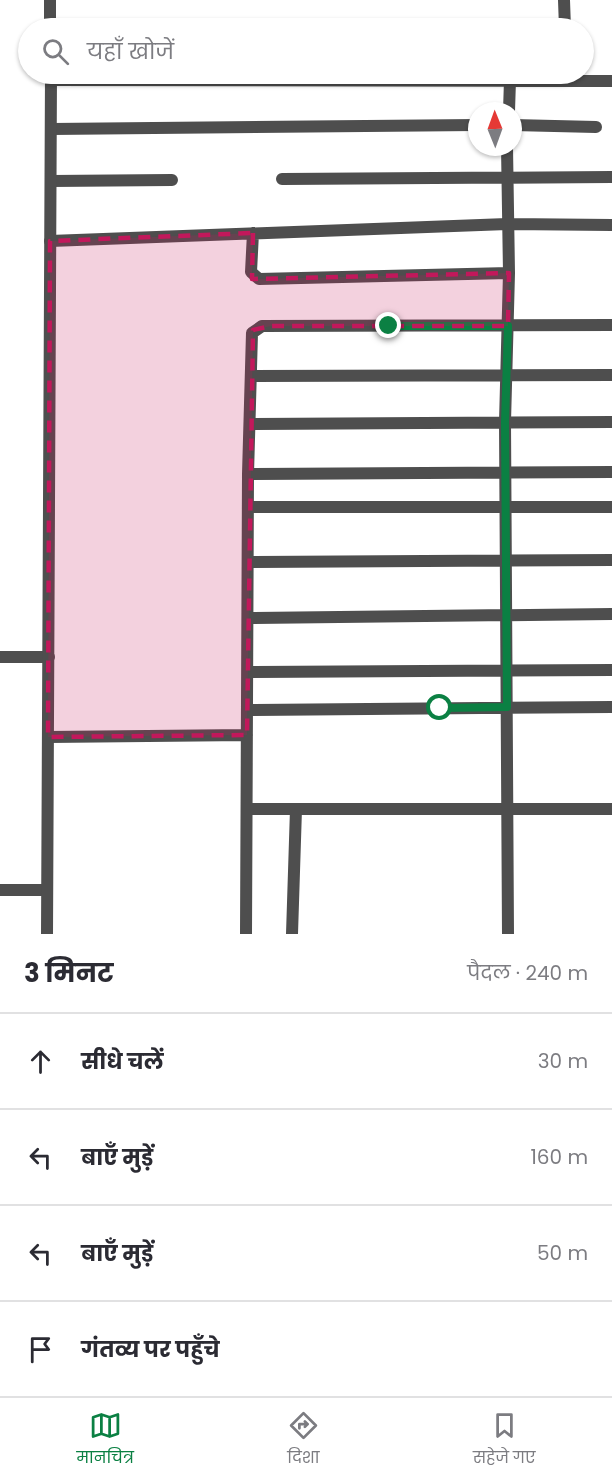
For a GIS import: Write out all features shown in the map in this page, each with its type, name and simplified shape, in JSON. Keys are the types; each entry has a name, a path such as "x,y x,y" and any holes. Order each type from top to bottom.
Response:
{"street":[{"path":"50,0 50,18"},
{"path":"564,0 565,18"},
{"path":"594,79 612,81"},
{"path":"47,934 51,84"},
{"path":"509,102 510,84"},
{"path":"51,129 468,125"},
{"path":"522,125 596,127"},
{"path":"507,156 509,273 505,422 508,934"},
{"path":"282,179 612,177"},
{"path":"51,181 172,180"},
{"path":"50,241 507,224 612,225"},
{"path":"253,233 251,272 259,279 509,273"},
{"path":"246,934 248,474 252,333 262,326 612,325"},
{"path":"250,376 612,375"},
{"path":"249,424 612,422"},
{"path":"248,474 612,472"},
{"path":"248,507 612,507"},
{"path":"248,562 612,560"},
{"path":"248,618 612,614"},
{"path":"0,657 49,657"},
{"path":"248,672 612,670"},
{"path":"247,710 612,706"},
{"path":"48,736 247,735"},
{"path":"247,809 612,809"},
{"path":"292,934 296,809"},
{"path":"0,890 48,890"}],"highlighted area":[{"path":"253,233 252,279 509,273 508,326 271,326 253,330 247,735 48,737 50,241"}],"route":[{"path":"389,326 508,326 505,422 507,707 440,708"}]}
